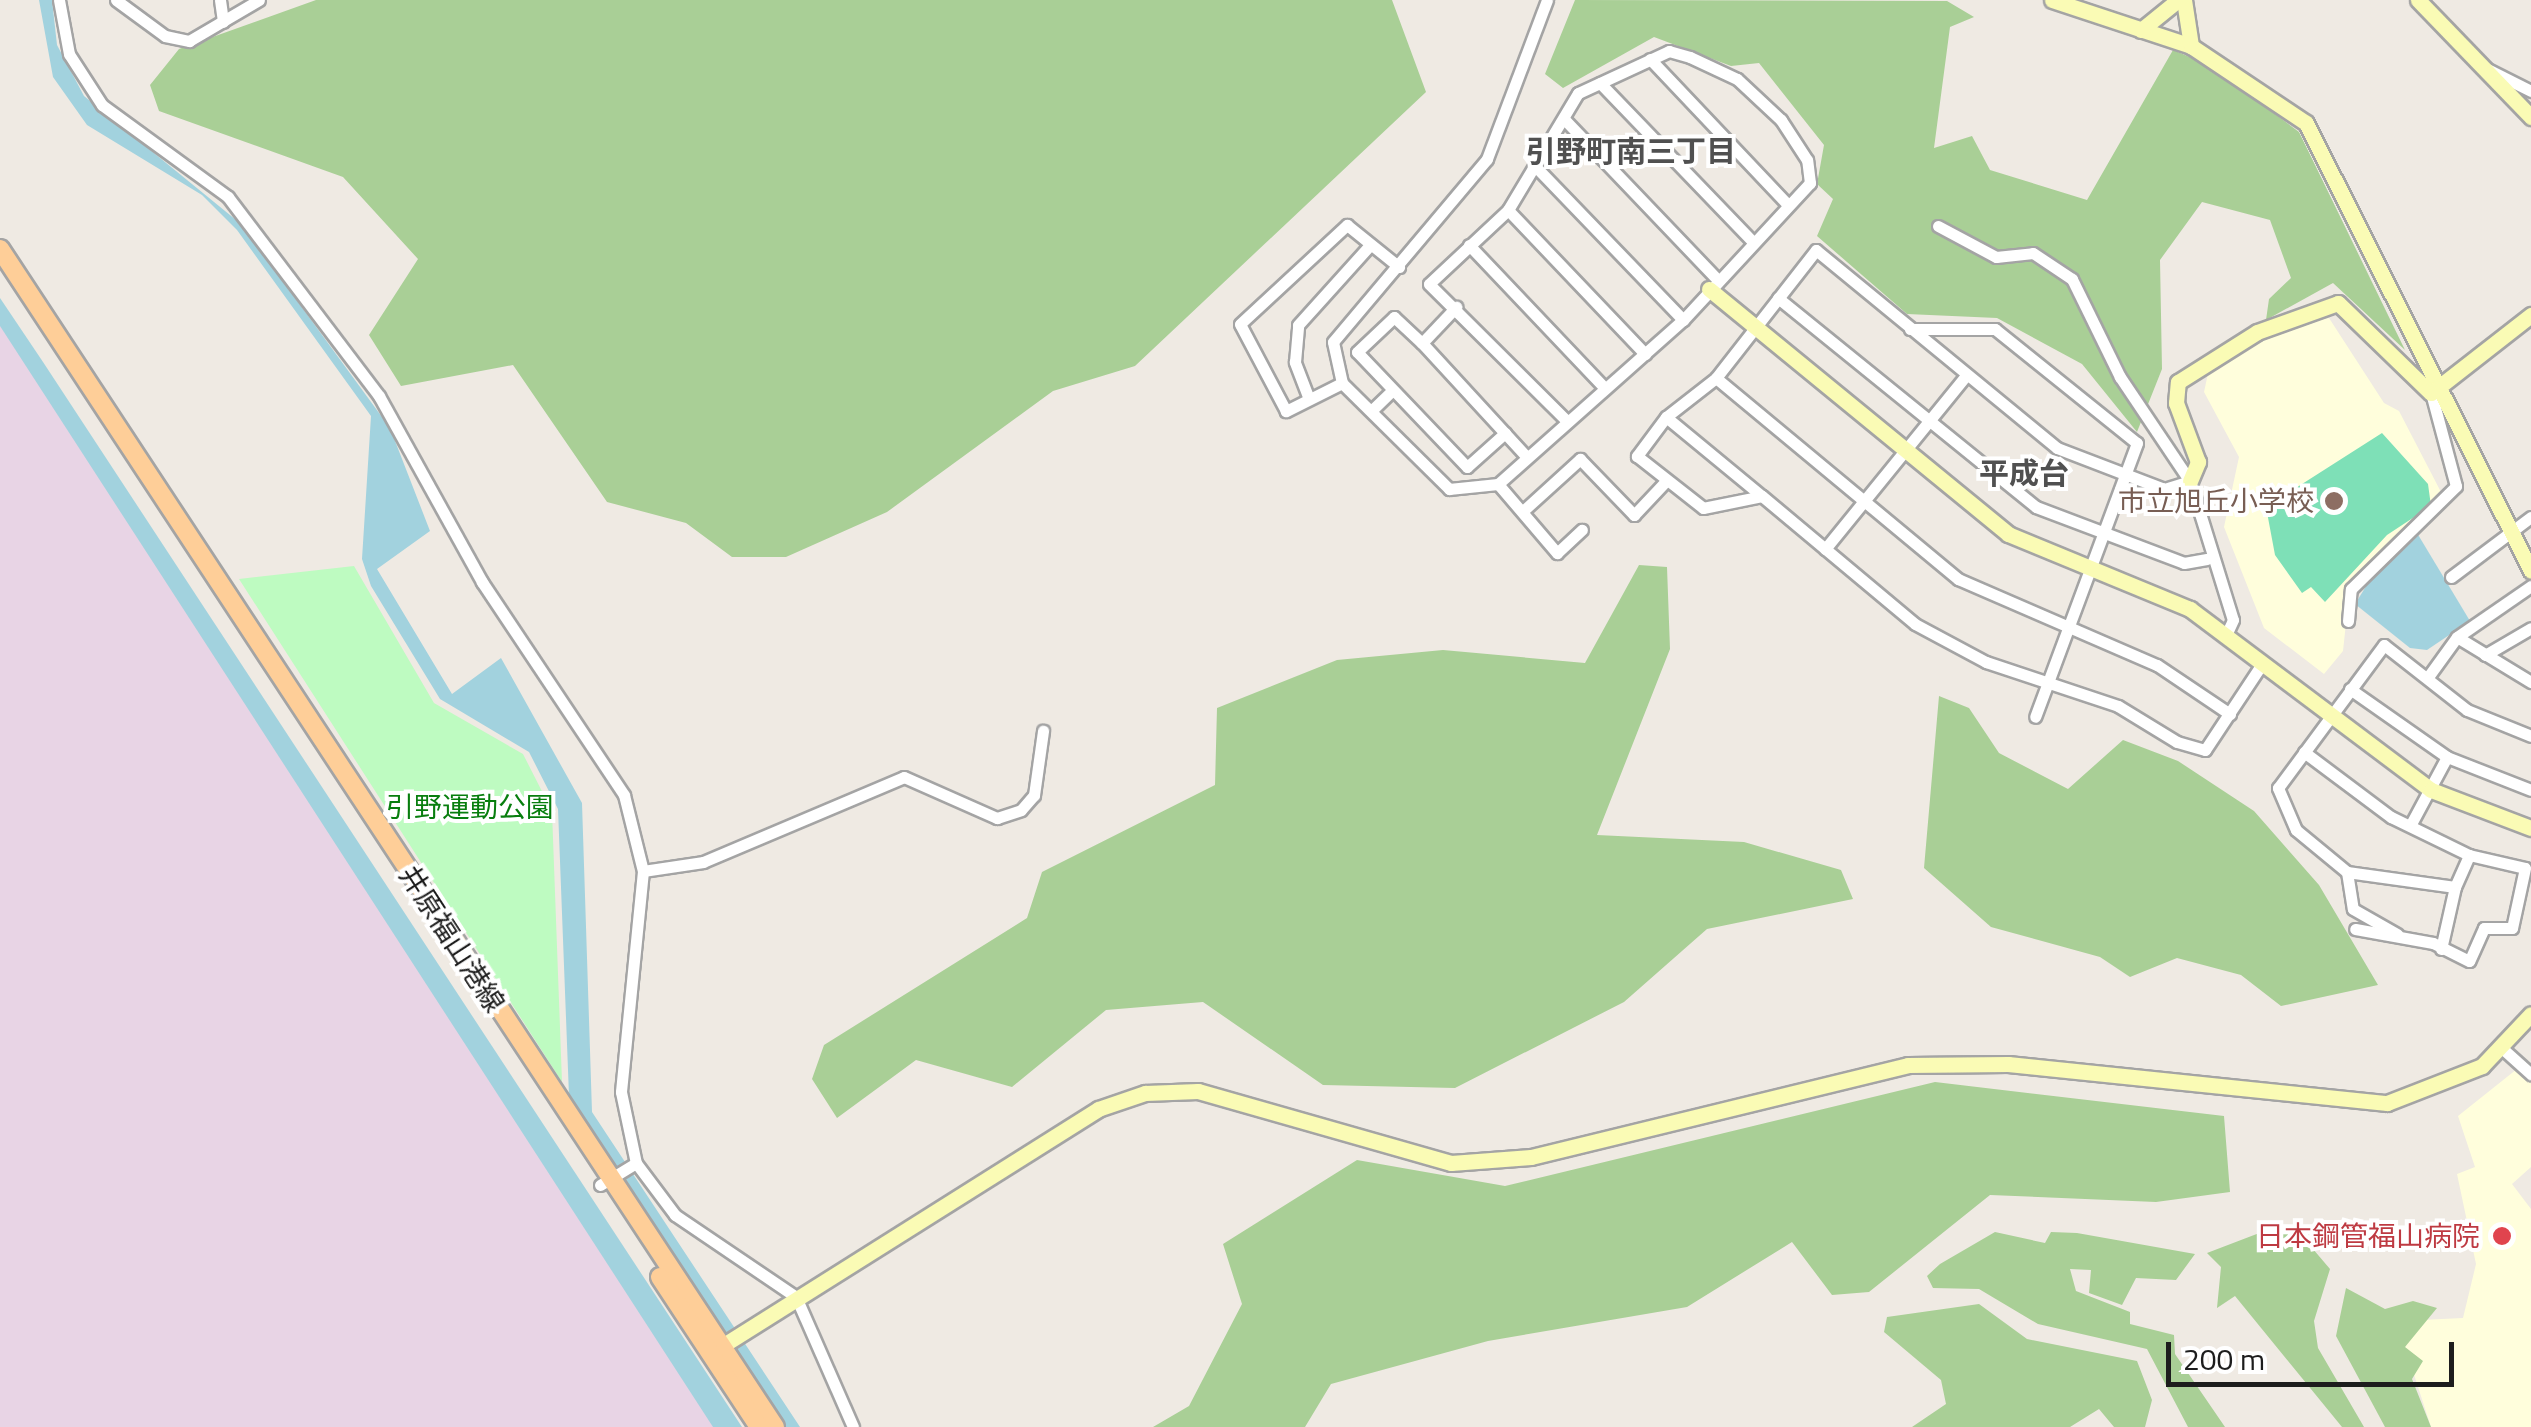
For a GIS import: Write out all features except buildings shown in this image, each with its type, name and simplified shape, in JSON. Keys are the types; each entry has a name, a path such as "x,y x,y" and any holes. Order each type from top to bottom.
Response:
{"main road":[{"name":"井原福山港線","path":"0,249 609,1180 716,1350 759,1427"},
{"name":"井原福山港線","path":"0,270 609,1180"},
{"name":"井原福山港線","path":"716,1350 774,1427"}],"street":[{"path":"59,0 69,54 102,105 228,197 379,396 482,582 624,794 644,871 622,1092 634,1164 675,1214 796,1297 853,1427"},
{"path":"116,0 137,16 189,40 259,0"},
{"path":"135,0 137,16"},
{"path":"220,0 223,22"},
{"path":"1547,0 1486,159 1332,342 1342,383 1450,490 1498,484 1565,420 1601,384 1645,354 1683,320 1752,241 1810,183 1807,160 1781,120 1737,79 1669,52 1578,93 1508,210 1429,284 1565,420"},
{"path":"2052,0 2191,46 2280,99 2320,142 2435,391 2531,571"},
{"path":"2141,30 2181,0 2191,46"},
{"path":"2418,0 2531,117"},
{"path":"1650,58 1788,205"},
{"path":"2480,67 2531,91"},
{"path":"1600,83 1752,241"},
{"path":"1565,120 1753,326 2008,534 2090,566 2226,635 2431,790 2531,828"},
{"path":"1534,165 1683,320"},
{"path":"1508,210 1645,354"},
{"path":"1342,383 1286,411 1240,324 1347,225 1398,267"},
{"path":"1938,226 1996,257 2033,253 2072,278 2120,377 2190,481 2207,560 2233,620 2226,635"},
{"path":"1469,244 1601,384"},
{"path":"1310,399 1296,362 1298,325 1370,246"},
{"path":"1762,496 1703,508 1637,456 1666,416 1716,378 1816,250 2056,448 2164,489 2190,481"},
{"path":"1778,298 1927,423 2036,507 2184,563 2207,560"},
{"path":"2190,481 2198,462 2176,403 2178,382 2319,304 2358,314 2435,391 2456,486 2351,589 2348,621"},
{"path":"1422,343 1456,308"},
{"path":"2435,391 2531,315"},
{"path":"1504,433 1467,467 1357,352 1394,317 1526,456"},
{"path":"1909,330 1996,329 2137,442 2090,566 2071,630 2035,717"},
{"path":"1825,548 1965,376"},
{"path":"1716,378 1958,579 2157,665 2230,714"},
{"path":"1370,411 1392,390"},
{"path":"1666,416 1915,624 2049,685 2118,706 2205,750 2262,664"},
{"path":"1524,510 1580,459 1634,515 1666,481"},
{"path":"1498,484 1524,510 1556,554 1582,530"},
{"path":"2451,577 2511,538 2531,518"},
{"path":"2428,677 2457,637 2531,586"},
{"path":"2485,655 2531,628"},
{"path":"2457,637 2531,682"},
{"path":"2455,887 2348,872 2317,852 2283,808 2278,788 2384,645 2467,710 2531,736"},
{"path":"2350,689 2447,757 2531,790"},
{"path":"644,871 703,862 904,777 997,818 1021,810 1034,795 1043,731"},
{"path":"2304,752 2411,824 2469,855 2526,868 2512,928 2484,928 2469,961 2437,946 2389,934 2352,910 2348,872"},
{"path":"2411,824 2447,757"},
{"path":"2437,946 2469,855"},
{"path":"2354,929 2437,946"},
{"path":"716,1350 1098,1109 1145,1093 1230,1098 1416,1160 1451,1162 1531,1157 1908,1065 2008,1064 2363,1104 2437,1089 2503,1049 2531,1014"},
{"path":"2503,1049 2531,1074"},
{"path":"609,1180 634,1164"}],"shaded area":[{"name":"市立旭丘小学校","path":"2329,318 2384,403 2399,411 2442,494 2350,586 2343,651 2324,674 2264,628 2224,527 2239,457 2204,392 2209,369 2285,328"},
{"path":"0,324 722,1427 0,1427"},
{"name":"日本鋼管福山病院","path":"2517,1069 2531,1082 2531,1167 2512,1184 2531,1209 2531,1427 2431,1427 2405,1347 2421,1320 2463,1318 2476,1264 2457,1174 2475,1167 2458,1116"}],"green space":[{"path":"316,0 1392,0 1426,92 1135,366 1053,391 887,512 786,557 732,557 686,523 607,502 513,365 401,386 369,335 418,259 343,177 159,111 150,85 179,49"},
{"path":"1575,0 1947,1 1974,17 1950,27 1934,148 1972,136 1990,170 2087,200 2173,50 2211,66 2299,132 2405,350 2333,283 2266,320 2269,299 2291,278 2270,220 2202,202 2160,260 2162,369 2137,432 2082,364 1997,318 1907,314 1817,236 1833,199 1817,184 1824,145 1759,63 1731,66 1654,37 1563,88 1545,74"},
{"path":"2382,433 2428,484 2431,506 2387,535 2325,602 2311,587 2302,593 2275,555 2266,507"},
{"path":"1639,565 1667,567 1670,649 1597,835 1744,842 1841,870 1853,899 1707,929 1624,1002 1455,1088 1323,1085 1203,1002 1106,1010 1012,1087 916,1060 837,1118 812,1079 824,1045 1027,918 1042,872 1215,785 1217,708 1337,660 1443,650 1585,663"},
{"name":"引野運動公園","path":"354,566 434,703 523,754 552,811 562,1082 239,579"},
{"path":"1939,696 1969,708 1999,753 2068,789 2123,740 2178,761 2254,811 2319,885 2378,985 2281,1006 2241,975 2177,958 2130,977 2100,957 1991,927 1924,868"},
{"path":"1935,1082 2224,1116 2230,1192 2156,1202 1990,1195 1869,1292 1832,1295 1792,1242 1687,1307 1488,1341 1331,1384 1305,1427 1153,1427 1189,1406 1242,1304 1223,1244 1357,1160 1505,1186"},
{"path":"2275,1227 2307,1242 2330,1269 2314,1321 2318,1348 2364,1427 2342,1427 2235,1296 2217,1308 2221,1267 2207,1253"},
{"path":"1995,1232 2045,1243 2051,1232 2077,1233 2195,1254 2176,1280 2136,1278 2122,1305 2089,1293 2091,1270 2070,1269 2076,1291 2130,1312 2130,1324 2174,1335 2175,1354 2225,1427 2188,1427 2147,1349 2038,1324 1979,1289 1933,1288 1927,1276 1940,1264"},
{"path":"2346,1288 2385,1309 2413,1301 2437,1308 2405,1347 2423,1361 2412,1379 2431,1427 2385,1427 2336,1336"},
{"path":"1979,1304 2027,1339 2137,1361 2152,1400 2145,1427 2114,1427 2099,1409 2070,1427 1912,1427 1946,1404 1941,1380 1884,1332 1887,1317"}],"water":[{"path":"39,0 52,0 57,45 84,96 241,224 390,428 430,531 377,569 452,694 501,658 582,803 592,1112 800,1427 786,1427 569,1096 558,809 529,752 440,699 371,586 362,559 371,416 237,230 202,195 87,125 53,77"},
{"path":"0,298 742,1427 713,1427 0,326"},
{"path":"2417,533 2470,621 2427,650 2410,648 2355,604 2388,551"}],"place":[{"name":"市立旭丘小学校","path":"2334,501"},
{"name":"日本鋼管福山病院","path":"2502,1236"}],"district":[{"name":"引野町南三丁目","path":"1631,151"},
{"name":"平成台","path":"2024,473"}]}
